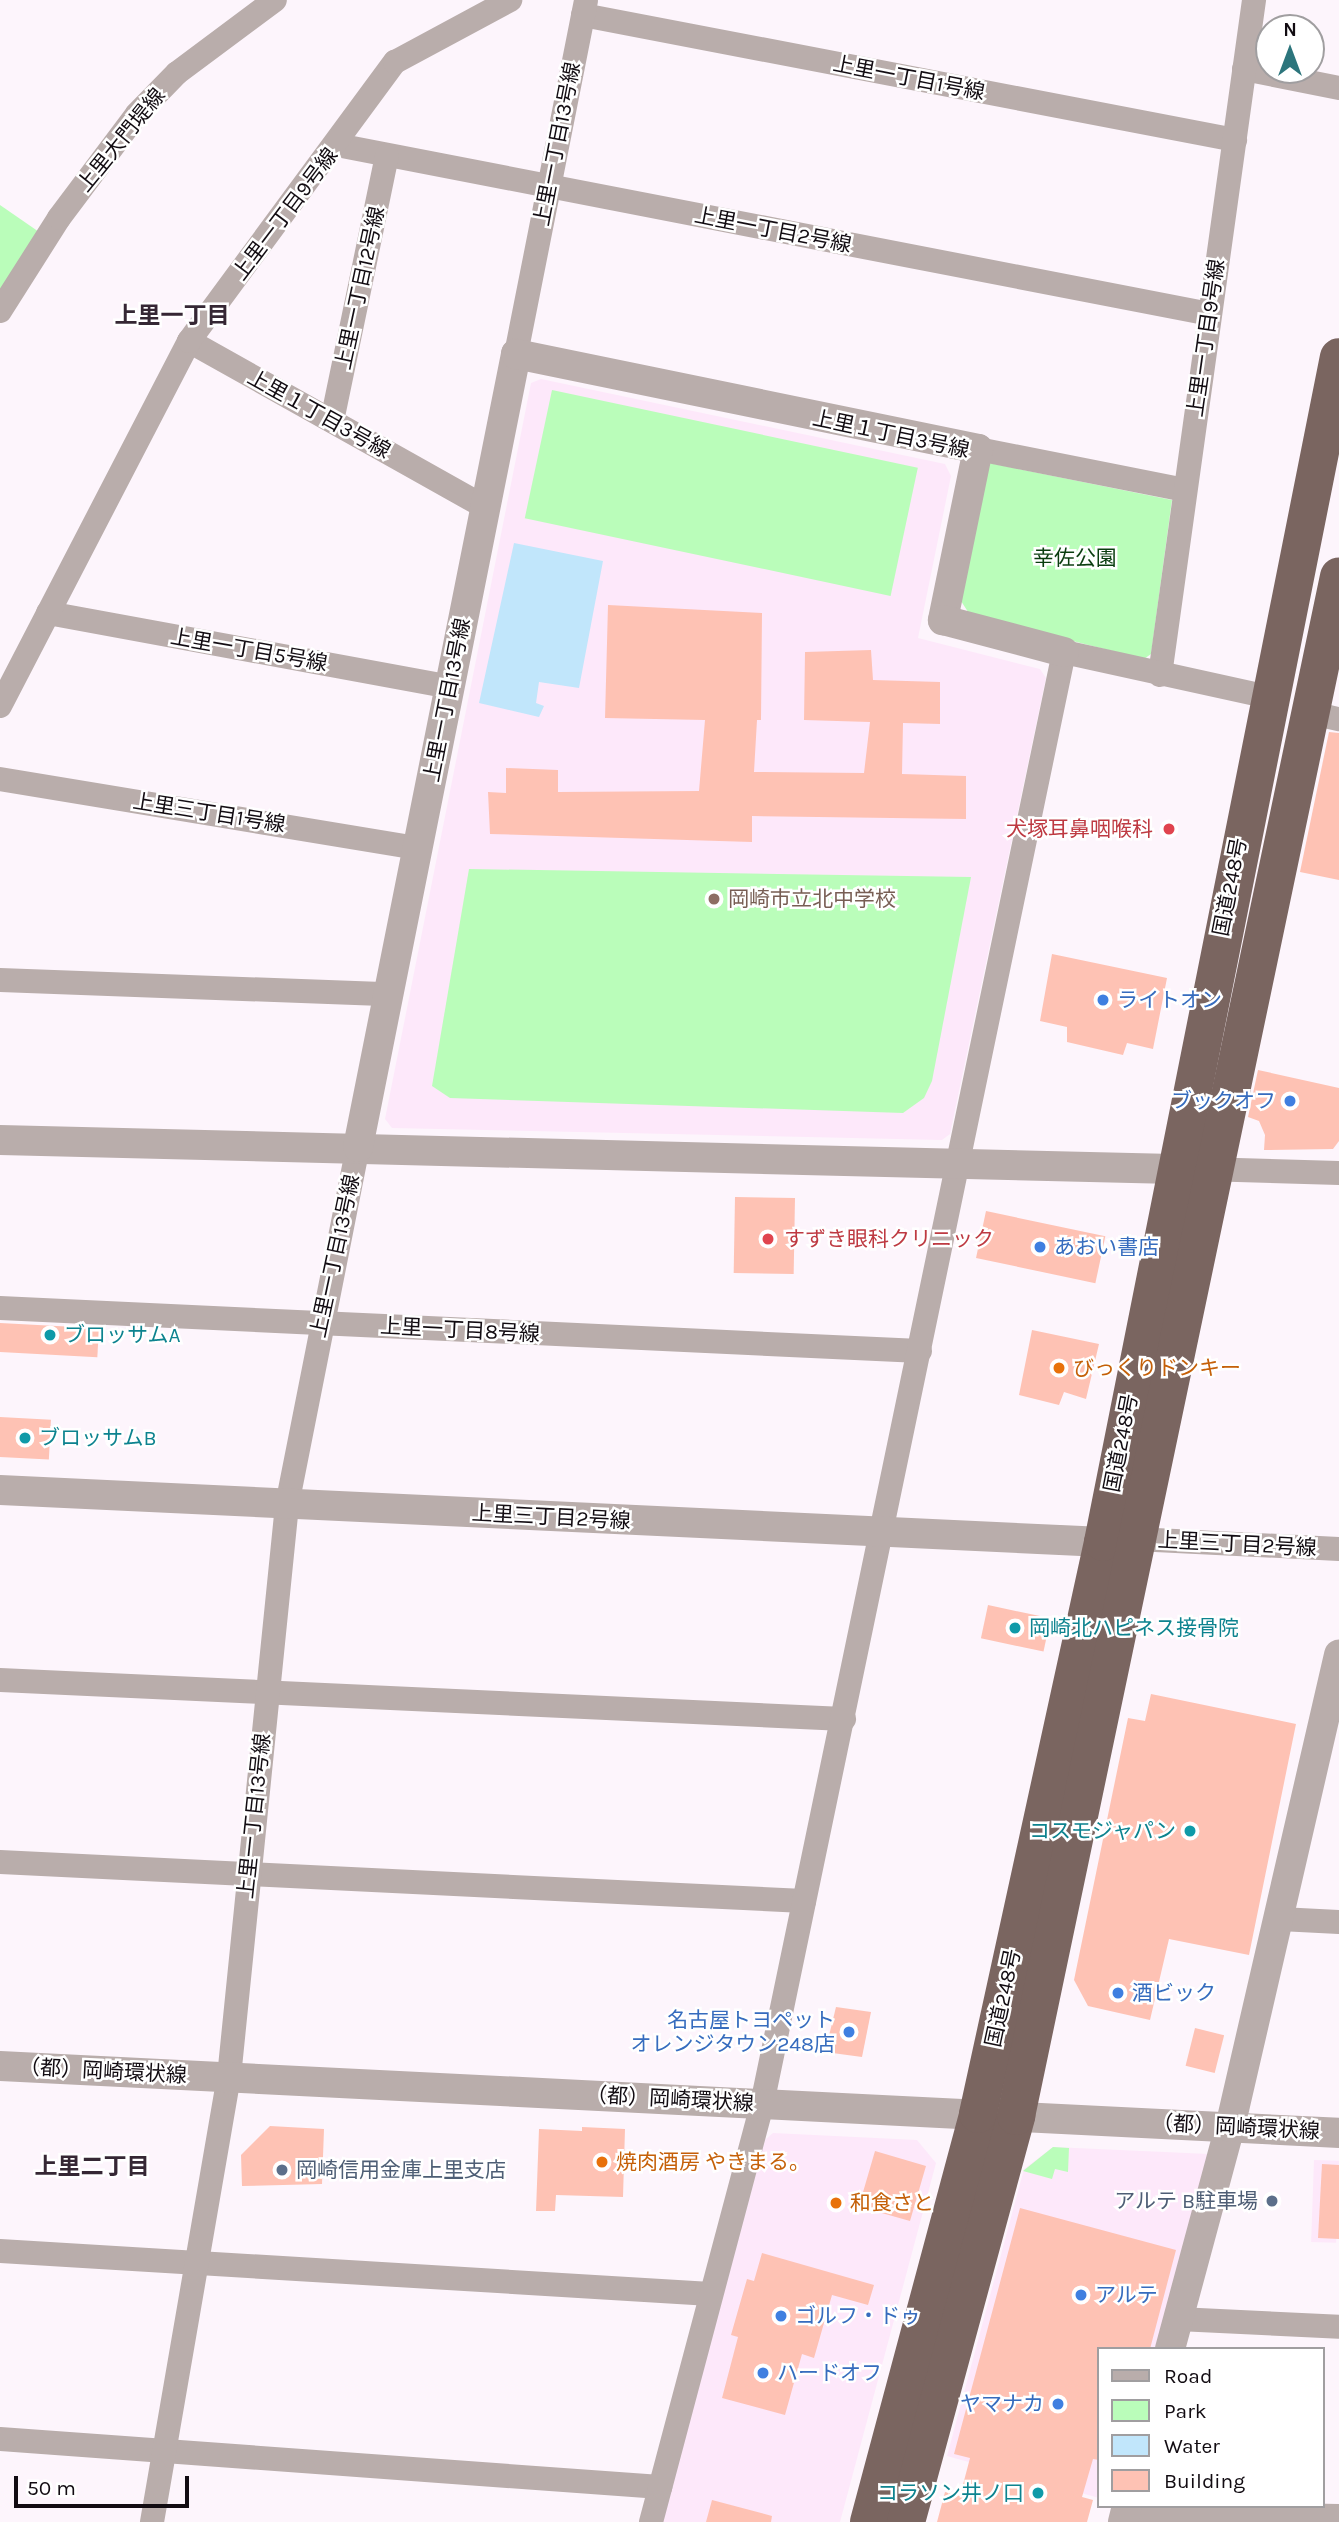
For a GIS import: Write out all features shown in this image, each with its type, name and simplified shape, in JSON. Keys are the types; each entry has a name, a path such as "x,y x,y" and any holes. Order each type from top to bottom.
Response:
{"highway":[{"name":"国道248号","path":"906,2522 1016,2116 1119,1541 1174,1169 1339,357"},
{"name":"国道248号","path":"869,2522 978,2114 1325,716 1339,577"}],"street":[{"name":"上里大門堤線","path":"0,311 59,218 137,114 177,73 275,0"},
{"name":"上里一丁目9号線","path":"0,706 189,341 396,62 510,0"},
{"name":"上里一丁目9号線","path":"1160,675 1254,0"},
{"name":"上里一丁目1号線","path":"584,8 1235,140"},
{"name":"上里一丁目13号線","path":"152,2522 229,2077 287,1505 320,1323 389,994 584,8"},
{"path":"1244,69 1339,88"},
{"name":"上里一丁目2号線","path":"337,145 1210,314"},
{"name":"上里一丁目12号線","path":"332,421 387,156"},
{"name":"上里１丁目3号線","path":"189,341 485,508"},
{"name":"上里１丁目3号線","path":"516,354 978,449 943,620 1160,675 1268,697"},
{"path":"978,449 1185,490"},
{"name":"上里一丁目5号線","path":"48,613 450,687"},
{"path":"650,2522 762,2104 1065,652"},
{"name":"上里三丁目1号線","path":"0,779 418,848"},
{"path":"0,980 389,994"},
{"path":"0,1140 959,1161 1339,1173"},
{"name":"上里一丁目8号線","path":"0,1308 920,1351"},
{"name":"上里三丁目2号線","path":"0,1490 881,1533 1339,1549"},
{"path":"1171,2347 1230,2127 1280,1919 1329,1742 1339,1654"},
{"path":"0,1680 844,1720"},
{"path":"0,1862 804,1900"},
{"path":"1280,1919 1339,1922"},
{"name":"（都）岡崎環状線","path":"0,2066 1339,2133"},
{"path":"0,2251 711,2294"},
{"path":"1178,2319 1339,2327"},
{"path":"0,2439 660,2487"},
{"path":"1125,2513 1339,2516"}],"shaded area":[{"name":"岡崎市立北中学校","path":"541,379 945,464 951,476 918,638 1040,669 1046,678 950,1134 942,1140 392,1128 385,1119 531,383"},
{"path":"773,2133 917,2140 936,2163 840,2522 662,2522 765,2140"},
{"name":"アルテ","path":"1053,2147 1209,2154 1158,2347 1098,2347 1098,2498 947,2456 1024,2169"},
{"path":"1314,2160 1339,2161 1336,2243 1311,2242"}],"green space":[{"path":"0,205 42,234 0,298"},
{"path":"552,390 918,468 891,596 525,518"},
{"name":"幸佐公園","path":"989,463 1172,500 1151,654 1144,659 970,615 961,601"},
{"path":"469,869 971,877 932,1081 924,1098 903,1113 450,1098 432,1086"},
{"path":"1053,2147 1069,2148 1068,2172 1055,2169 1052,2179 1023,2171"}],"water":[{"path":"514,543 603,561 579,688 539,682 536,703 544,706 539,717 479,703"}],"building":[{"path":"608,605 762,613 761,720 757,720 754,772 864,773 870,722 804,720 805,652 871,650 873,680 940,682 940,724 903,723 902,774 966,776 966,819 752,816 752,842 490,834 488,792 506,793 506,768 558,770 558,792 699,791 705,720 605,718"},
{"path":"1329,732 1339,733 1339,880 1300,872"},
{"name":"ライトオン","path":"1052,954 1167,978 1153,1049 1127,1043 1123,1055 1067,1042 1067,1027 1040,1021"},
{"name":"ブックオフ","path":"1258,1070 1339,1088 1339,1141 1333,1149 1264,1150 1265,1135 1259,1121 1248,1117"},
{"path":"735,1197 795,1198 794,1274 734,1273"},
{"name":"あおい書店","path":"986,1211 1105,1236 1095,1283 976,1258"},
{"name":"ブロッサムA","path":"0,1323 99,1328 97,1357 0,1352"},
{"name":"びっくりドンキー","path":"1032,1330 1099,1344 1086,1399 1064,1392 1059,1405 1019,1395"},
{"name":"ブロッサムB","path":"0,1417 51,1420 49,1460 0,1457"},
{"name":"岡崎北ハピネス接骨院","path":"988,1605 1051,1618 1044,1652 981,1638"},
{"name":"コスモジャパン","path":"1151,1694 1296,1724 1249,1955 1169,1939 1150,2020 1088,2006 1074,1980 1128,1718 1145,1721"},
{"name":"名古屋トヨペット オレンジタウン248店","path":"836,2007 871,2012 862,2057 825,2052"},
{"path":"1195,2028 1224,2035 1215,2073 1186,2066"},
{"name":"岡崎信用金庫上里支店","path":"270,2126 324,2129 322,2184 242,2186 241,2155"},
{"path":"582,2127 625,2129 623,2197 556,2195 555,2211 536,2211 539,2129 582,2131"},
{"name":"和食さと","path":"875,2151 926,2166 910,2221 864,2208 866,2201 861,2199"},
{"path":"1322,2164 1339,2165 1339,2239 1318,2238"},
{"name":"アルテ","path":"1020,2208 1176,2250 1151,2347 1098,2347 1098,2460 1093,2459 1082,2497 1093,2500 1087,2522 937,2522 945,2492 960,2496 970,2458 954,2454"},
{"path":"762,2253 874,2285 868,2305 832,2295 814,2358 802,2354 785,2415 722,2398 738,2337 731,2335 747,2279 754,2281"},
{"path":"712,2500 772,2516 771,2522 706,2522"}],"place":[{"name":"犬塚耳鼻咽喉科","path":"1169,829"},
{"name":"岡崎市立北中学校","path":"714,899"},
{"name":"ライトオン","path":"1103,1000"},
{"name":"ブックオフ","path":"1290,1101"},
{"name":"すずき眼科クリニック","path":"768,1239"},
{"name":"あおい書店","path":"1040,1247"},
{"name":"ブロッサムA","path":"50,1335"},
{"name":"びっくりドンキー","path":"1059,1368"},
{"name":"ブロッサムB","path":"25,1438"},
{"name":"岡崎北ハピネス接骨院","path":"1015,1628"},
{"name":"コスモジャパン","path":"1190,1831"},
{"name":"酒ビック","path":"1118,1993"},
{"name":"名古屋トヨペット オレンジタウン248店","path":"849,2032"},
{"name":"焼肉酒房 やきまる。","path":"602,2162"},
{"name":"岡崎信用金庫上里支店","path":"282,2170"},
{"name":"アルテ B駐車場","path":"1272,2201"},
{"name":"和食さと","path":"836,2203"},
{"name":"アルテ","path":"1081,2295"},
{"name":"ゴルフ・ドゥ","path":"781,2316"},
{"name":"ハードオフ","path":"763,2373"},
{"name":"ヤマナカ","path":"1058,2404"},
{"name":"コラソン井ノ口","path":"1038,2493"}],"district":[{"name":"上里一丁目","path":"172,316"},
{"name":"上里二丁目","path":"92,2167"}]}
